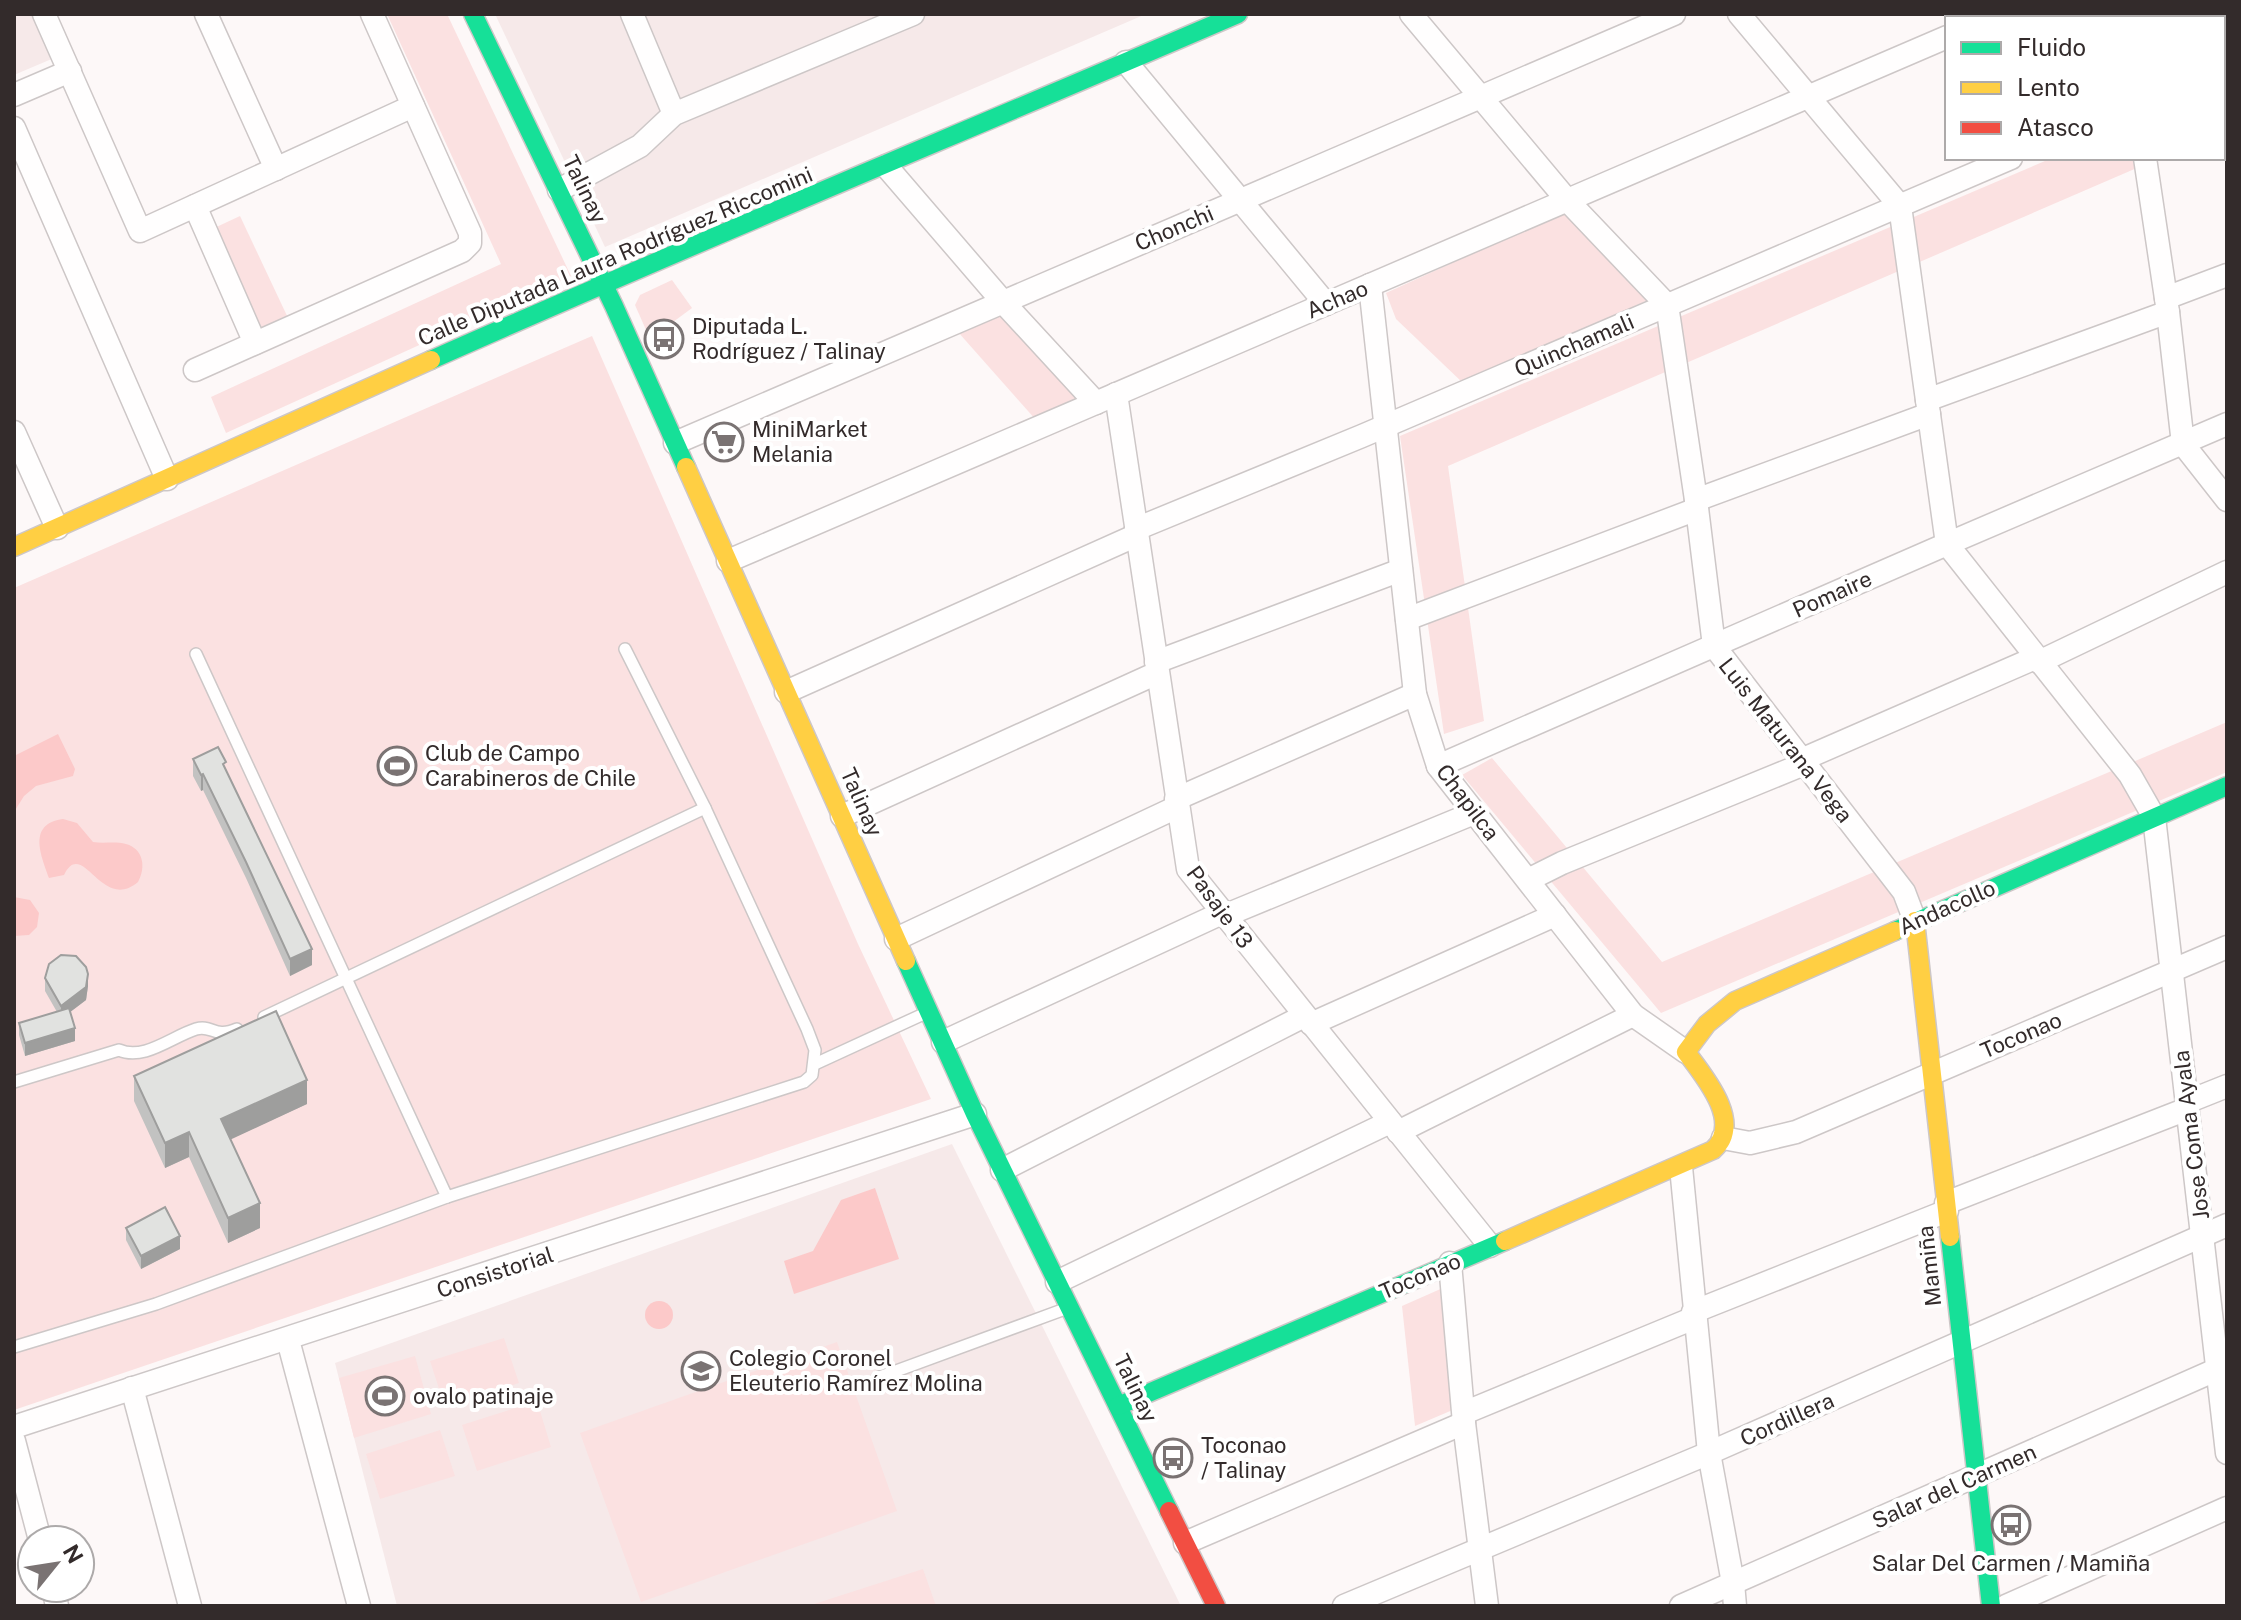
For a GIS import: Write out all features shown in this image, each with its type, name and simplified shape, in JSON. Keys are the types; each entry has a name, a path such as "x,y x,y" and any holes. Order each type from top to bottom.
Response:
{"street":[{"path":"44,14 140,231 413,106"},
{"path":"206,14 276,169"},
{"path":"195,370 462,251 470,243 470,233 372,14"},
{"name":"Talinay","path":"473,14 604,283 975,1114 1216,1606"},
{"path":"632,14 674,114"},
{"path":"559,190 640,146 674,114 913,14"},
{"name":"Calle Diputada Laura Rodríguez Riccomini","path":"14,547 604,283 886,166 1238,14"},
{"path":"1411,14 1567,200 1667,305"},
{"name":"Chonchi","path":"675,443 1674,14"},
{"path":"1739,14 1900,206 1947,544 2130,775 2154,817"},
{"name":"Achao","path":"728,561 1945,38"},
{"path":"1126,62 1326,304"},
{"path":"14,95 70,71"},
{"path":"14,128 167,479"},
{"name":"Quinchamali","path":"786,692 1137,532 2006,160"},
{"path":"2145,160 2167,305 2183,444 2227,500"},
{"path":"886,166 1003,302 1106,398"},
{"path":"195,206 255,343"},
{"path":"1407,619 1697,504 2167,305 2227,275"},
{"name":"Chapilca","path":"1370,285 1415,694 1438,766 1633,1015 1686,1052 1719,1104 1725,1133 1721,1142"},
{"name":"Luis Maturana Vega","path":"1667,305 1697,504 1714,646 1904,892 1915,921"},
{"name":"Pasaje 13","path":"1106,398 1137,532 1188,869 1490,1246"},
{"name":"Pomaire","path":"1438,766 2227,424"},
{"path":"14,432 57,528"},
{"path":"842,816 1156,668 1401,570"},
{"path":"1528,880 2037,660 2227,572"},
{"path":"896,939 1176,803 1415,694"},
{"name":"Andacollo","path":"1686,1052 1707,1023 1735,1001 2227,786"},
{"path":"943,1042 1223,915 1474,813"},
{"name":"Jose Coma Ayala","path":"2154,817 2187,1106 2222,1367 2227,1453"},
{"path":"1002,1170 1308,1020 1555,915"},
{"name":"Mamiña","path":"1915,921 1991,1606"},
{"name":"Toconao","path":"1118,1406 1681,1167 1707,1155 1721,1142 1750,1143 1796,1132 2227,947"},
{"path":"1057,1282 1633,1015"},
{"path":"1185,1543 1694,1315 2187,1106 2227,1086"},
{"name":"Consistorial","path":"14,1427 975,1114"},
{"path":"1681,1167 1709,1453 1734,1595"},
{"name":"Cordillera","path":"1344,1606 1709,1453 2227,1225"},
{"path":"1450,1263 1464,1418 1487,1606"},
{"path":"288,1340 359,1606"},
{"name":"Salar del Carmen","path":"1681,1606 1734,1595 1977,1477 2222,1367"},
{"path":"132,1388 190,1606"},
{"path":"14,1441 36,1524"},
{"path":"2006,1606 2227,1508"}],"lane":[{"path":"14,1347 156,1304 447,1197 804,1082 812,1075 815,1050 807,1029 705,808 625,649"},
{"path":"196,654 447,1197"},
{"path":"14,1082 119,1050 135,1055 199,1028 225,1035 705,808"},
{"path":"815,1064 929,1011"},
{"path":"877,1378 1070,1307"}],"shaded area":[{"path":"14,14 43,14 61,55 14,75"},
{"path":"387,14 447,14 571,276 226,433 211,397 501,264"},
{"path":"495,14 1146,14 605,247"},
{"path":"2047,160 2155,160 1448,466 1484,721 1444,734 1400,436"},
{"path":"1566,211 1648,300 1464,384 1396,319 1386,293"},
{"path":"240,216 289,320 259,334 210,230"},
{"path":"672,280 692,308 650,339 635,305 640,295"},
{"path":"1003,311 1085,400 1036,420 958,332"},
{"name":"Club de Campo Carabineros de Chile","path":"592,336 858,944 931,1099 14,1410 14,588"},
{"path":"2227,722 2227,772 1661,1013 1462,775 1492,758 1662,962"},
{"path":"58,734 75,769 73,776 36,786 24,796 14,812 14,756"},
{"path":"63,819 77,823 93,842 122,843 137,850 142,860 138,882 125,889 114,889 78,864 71,866 64,875 49,878 40,851 41,834 44,827"},
{"path":"14,897 30,900 39,913 37,927 29,935 14,936"},
{"name":"Colegio Coronel Eleuterio Ramírez Molina","path":"952,1144 1181,1606 397,1606 335,1363"},
{"path":"875,1188 899,1259 794,1294 784,1261 813,1251 841,1200"},
{"path":"1445,1287 1455,1409 1415,1426 1402,1306"},
{"path":"659,1301 669,1305 673,1315 669,1325 659,1329 649,1325 645,1315 649,1305"},
{"path":"504,1338 519,1383 445,1407 430,1361"},
{"path":"837,1342 897,1511 641,1602 580,1433"},
{"name":"ovalo patinaje","path":"415,1356 431,1414 354,1438 339,1378"},
{"path":"537,1401 551,1447 477,1471 462,1425"},
{"path":"440,1430 455,1476 380,1499 366,1454"},
{"path":"923,1569 936,1606 808,1606"}],"building":[{"path":"218,747 226,762 223,764 312,949 290,959 246,862 193,759"},
{"path":"61,955 76,956 88,974 86,987 61,1006 45,978 49,964"},
{"path":"69,1008 75,1028 25,1043 19,1023"},
{"path":"276,1011 307,1080 221,1119 260,1203 228,1218 189,1132 165,1143 134,1076"},
{"path":"165,1207 180,1236 141,1256 126,1228"}],"traffic: fast":[{"path":"473,14 614,306 686,467"},
{"path":"431,360 1238,14"},
{"path":"1895,931 2227,786"},
{"path":"906,961 975,1114 1169,1511"},
{"path":"1950,1237 1991,1606"},
{"path":"1118,1406 1505,1241"}],"traffic: slow":[{"path":"14,547 431,360"},
{"path":"686,467 906,961"},
{"path":"1915,921 1950,1237"},
{"path":"1505,1241 1713,1150 1721,1139 1723,1113 1711,1086 1686,1052 1707,1024 1735,1001 1895,931"}],"traffic: jam":[{"path":"1169,1511 1216,1606"}],"place":[{"name":"Diputada L. Rodríguez / Talinay","path":"664,339"},
{"name":"MiniMarket Melania","path":"724,442"},
{"name":"Club de Campo Carabineros de Chile","path":"397,766"},
{"name":"Colegio Coronel Eleuterio Ramírez Molina","path":"701,1371"},
{"name":"ovalo patinaje","path":"385,1396"},
{"name":"Toconao / Talinay","path":"1173,1458"},
{"name":"Salar Del Carmen / Mamiña","path":"2011,1525"}]}
